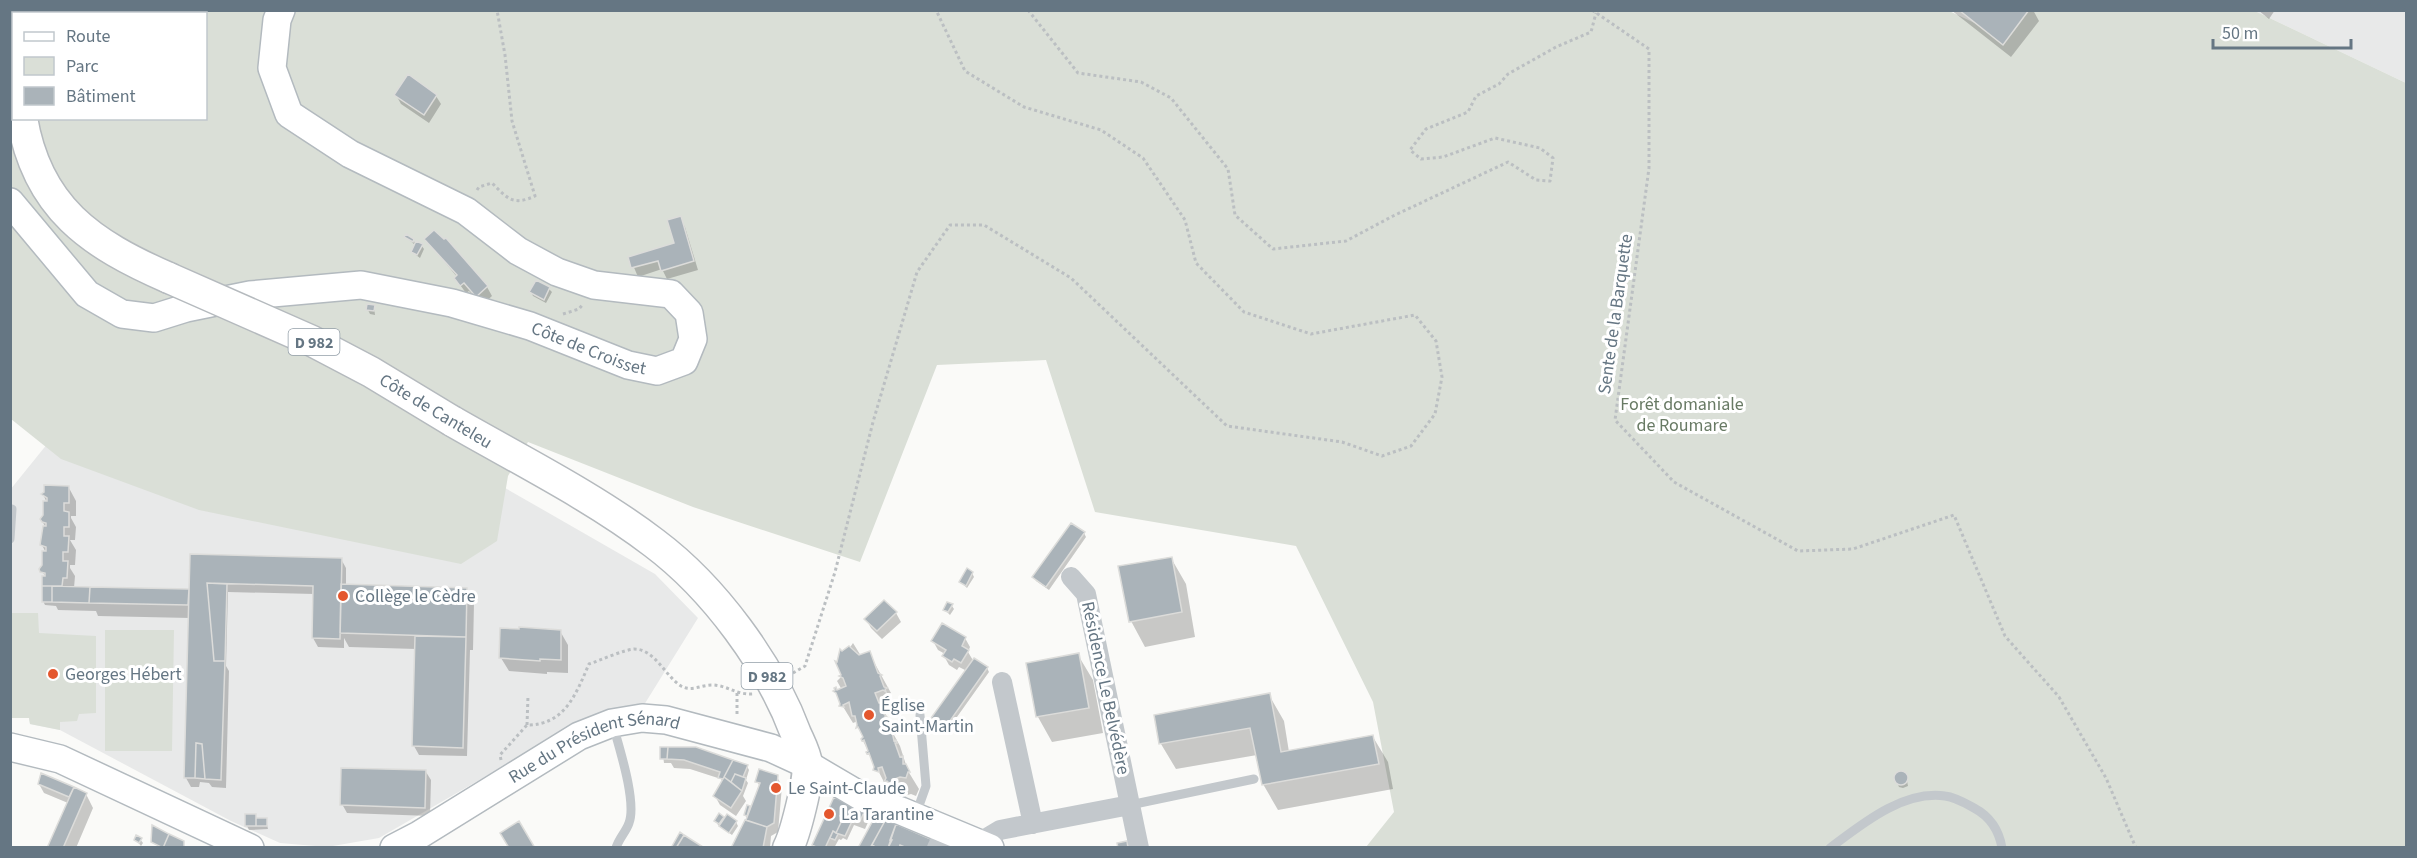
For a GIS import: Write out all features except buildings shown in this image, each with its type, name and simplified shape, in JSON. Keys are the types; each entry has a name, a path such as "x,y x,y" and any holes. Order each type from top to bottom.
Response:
{"main road":[{"name":"Côte de Canteleu","path":"22,120 26,142 34,164 57,205 79,228 104,246 129,261 312,341 371,372 623,521 656,544 682,567 718,605 784,703 808,765"},
{"path":"788,848 800,811 808,765"}],"street":[{"name":"Côte de Croisset","path":"10,202 87,294 122,314 154,318 186,308 250,294 361,285 452,303 530,326 628,365 657,371 684,362 693,339 689,313 671,294 594,285 557,273 518,251 466,210 350,154 289,114 272,68 277,20 281,10"},
{"name":"Résidence Le Belvédère","path":"1071,577 1086,594 1139,848"},
{"path":"1002,682 1033,824"},
{"name":"Rue du Président Sénard","path":"394,848 505,783 579,736 612,723 642,718 666,720 771,748 808,765 864,798 915,816 942,838 985,845"},
{"path":"10,747 60,759 250,848"},
{"path":"985,845 1000,830 1130,805"}],"lane":[{"path":"10,538 12,509"},
{"path":"915,816 926,786 920,715"},
{"path":"612,723 632,808 629,823 618,840 616,848"},
{"path":"1130,805 1254,779"},
{"path":"1830,848 1869,818 1927,795 1946,796 1963,801 1984,813 1994,826 2002,848"}],"path":[{"path":"466,210 478,187 492,183 508,199 522,202 535,196 512,121 505,55 497,10"},
{"path":"527,725 543,725 561,714 579,687 590,664 633,649 651,656 679,685 686,688 713,685 744,694 756,693 773,686 805,666 835,572 873,422 917,272 950,225 984,225 1071,278 1227,426 1342,442 1382,456 1411,446 1435,414 1442,377 1436,341 1415,315 1311,334 1244,312 1196,262 1185,220 1143,158 1101,130 1024,107 965,71 936,10"},
{"path":"1028,10 1078,73 1141,82 1171,98 1228,169 1235,215 1273,249 1347,241 1392,216 1508,162 1536,180 1550,181 1553,158 1540,148 1495,138 1443,157 1421,159 1410,150 1426,129 1468,112 1476,96 1499,84 1508,74 1556,47 1590,32 1594,11"},
{"name":"Sente de la Barquette","path":"1594,11 1649,49 1649,168 1615,420 1674,482 1798,551 1853,549 1954,515 2005,636 2059,697 2106,778 2136,848"},
{"path":"530,326 579,309 589,299 576,279"},
{"path":"505,783 500,755 527,725 528,696"}],"shaded area":[{"path":"2255,11 2406,11 2406,83"},
{"name":"Collège le Cèdre","path":"115,360 486,477 655,574 698,618 639,713 552,738 379,838 327,847 280,843 231,821 60,730 30,724 29,718 11,718 10,490"}],"green space":[{"name":"Forêt domaniale de Roumare","path":"1947,10 1998,34 2027,11 2255,11 2406,83 2406,847 1366,847 1394,812 1373,702 1296,546 1095,512 1046,360 937,365 860,562 693,507 528,442 508,476 497,541 461,564 199,510 61,459 11,419 10,11"},
{"name":"Georges Hébert","path":"11,613 38,613 39,633 96,636 96,713 79,714 77,721 60,722 60,730 30,724 29,718 11,718"},
{"path":"105,630 174,630 172,751 105,751"}],"place":[{"name":"Collège le Cèdre","path":"343,596"},
{"name":"Georges Hébert","path":"53,674"},
{"name":"Église Saint-Martin","path":"869,715"},
{"name":"Le Saint-Claude","path":"776,788"},
{"name":"La Tarantine","path":"829,814"}]}
